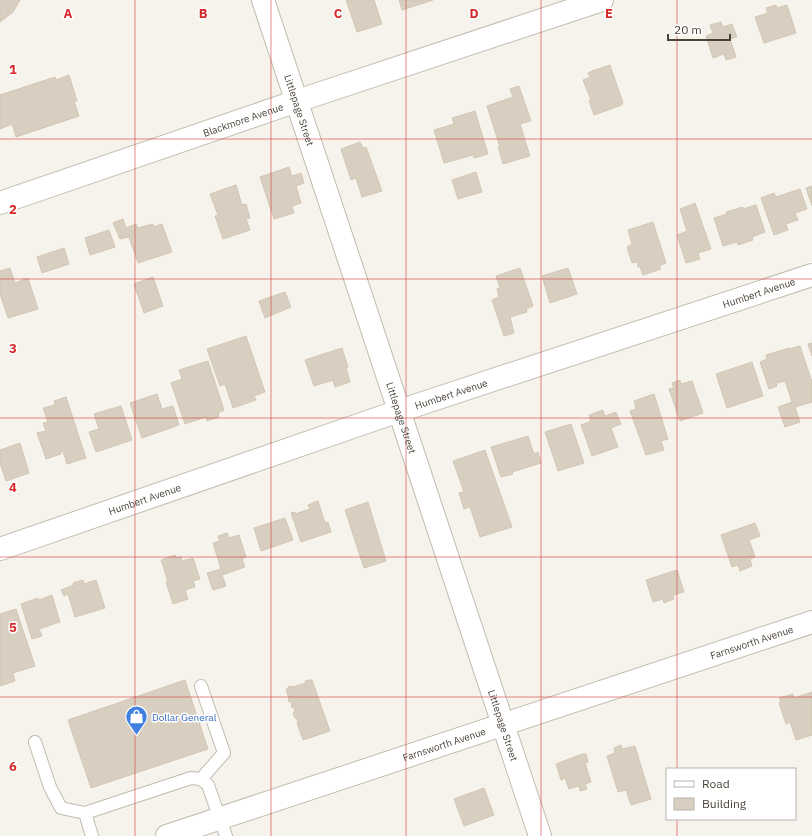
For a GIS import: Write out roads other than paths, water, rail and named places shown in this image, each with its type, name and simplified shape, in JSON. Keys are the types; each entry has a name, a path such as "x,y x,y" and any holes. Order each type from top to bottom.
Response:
{"street":[{"name":"Littlepage Street","path":"263,0 540,836"},
{"name":"Blackmore Avenue","path":"0,203 297,101 602,0"},
{"name":"Humbert Avenue","path":"0,549 400,411 812,275"},
{"name":"Farnsworth Avenue","path":"168,836 223,827 503,725 812,622"}],"lane":[{"path":"201,686 224,753 201,779"},
{"path":"35,742 50,787 61,808 85,813 191,778 201,779 208,786 223,827"},
{"path":"85,813 92,836"}],"place":[{"name":"Dollar General","path":"137,736"}]}
